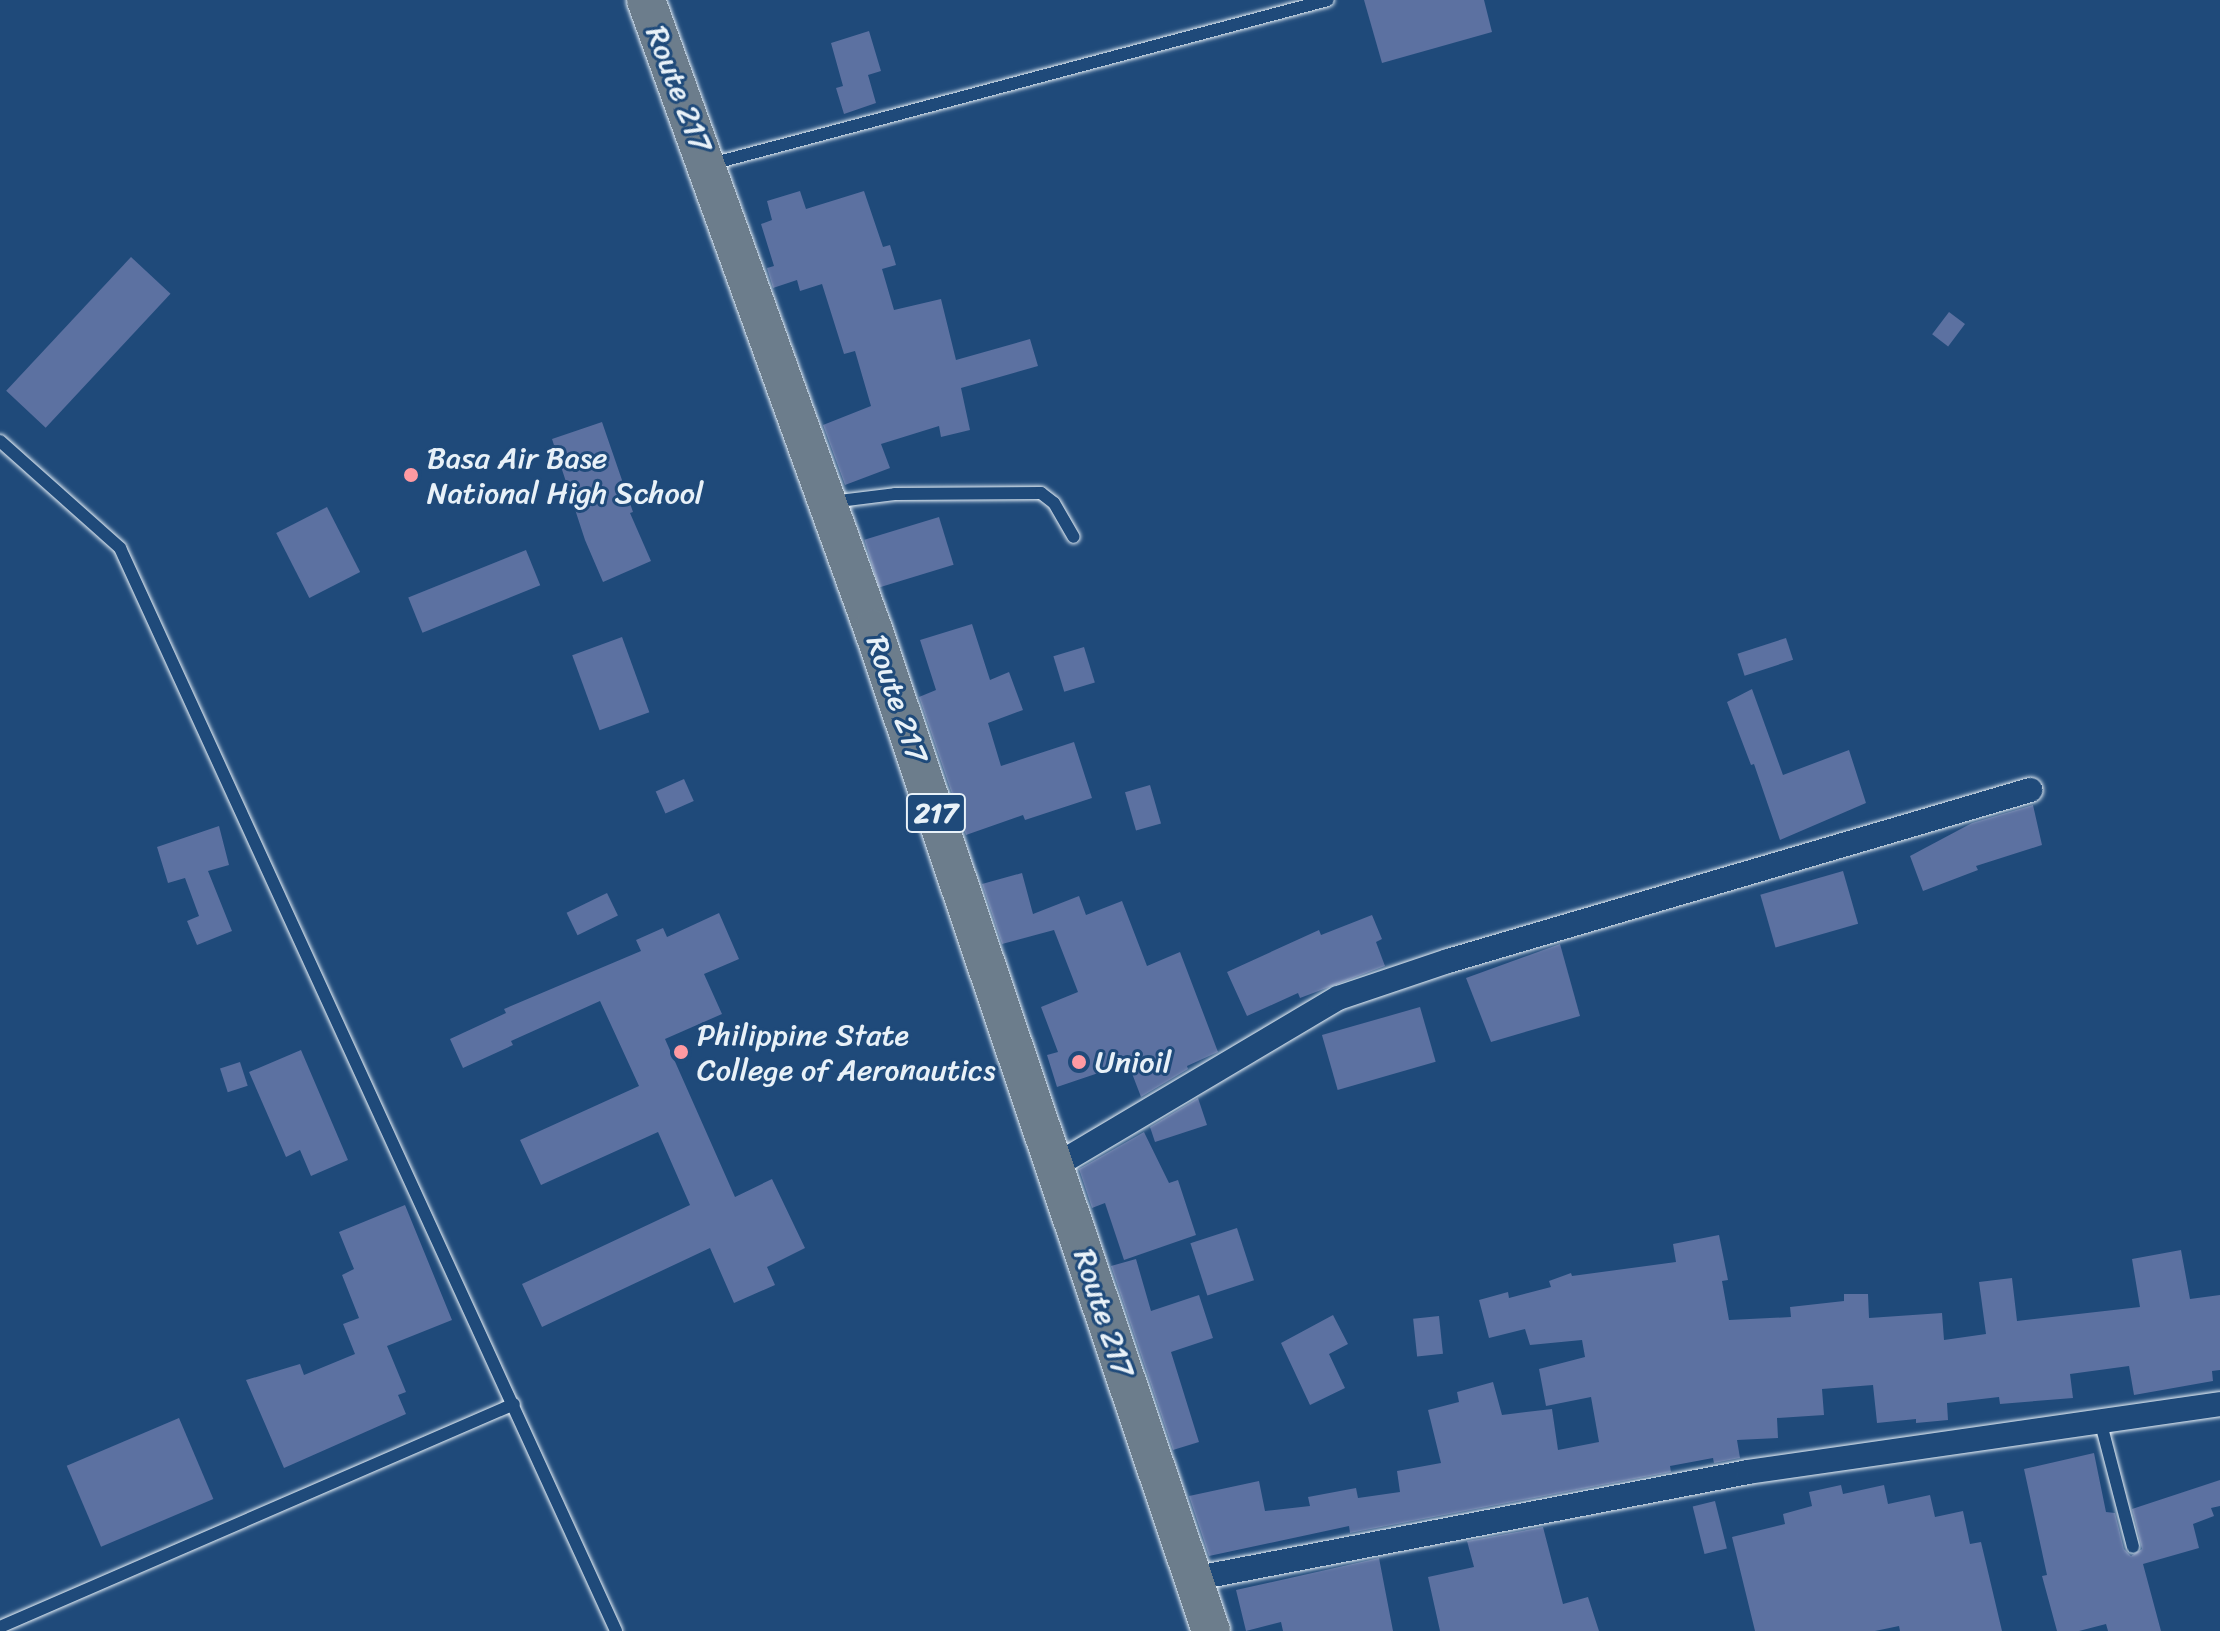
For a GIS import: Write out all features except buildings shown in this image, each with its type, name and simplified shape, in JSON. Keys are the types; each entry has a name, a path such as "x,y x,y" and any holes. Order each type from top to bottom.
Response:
{"main road":[{"name":"Route 217","path":"646,0 828,503 1211,1631"}],"street":[{"path":"1055,1166 1338,998 1463,957 2030,790"},
{"path":"1192,1579 1748,1472 2220,1404"}],"lane":[{"path":"708,165 1328,0"},
{"path":"0,441 120,548 616,1631"},
{"path":"828,503 895,494 1041,493 1054,503 1074,537"},
{"path":"0,1627 514,1404"},
{"path":"2100,1420 2133,1547"}],"place":[{"name":"Basa Air Base National High School","path":"411,475"},
{"name":"Philippine State College of Aeronautics","path":"681,1052"},
{"name":"Unioil","path":"1079,1062"}]}
